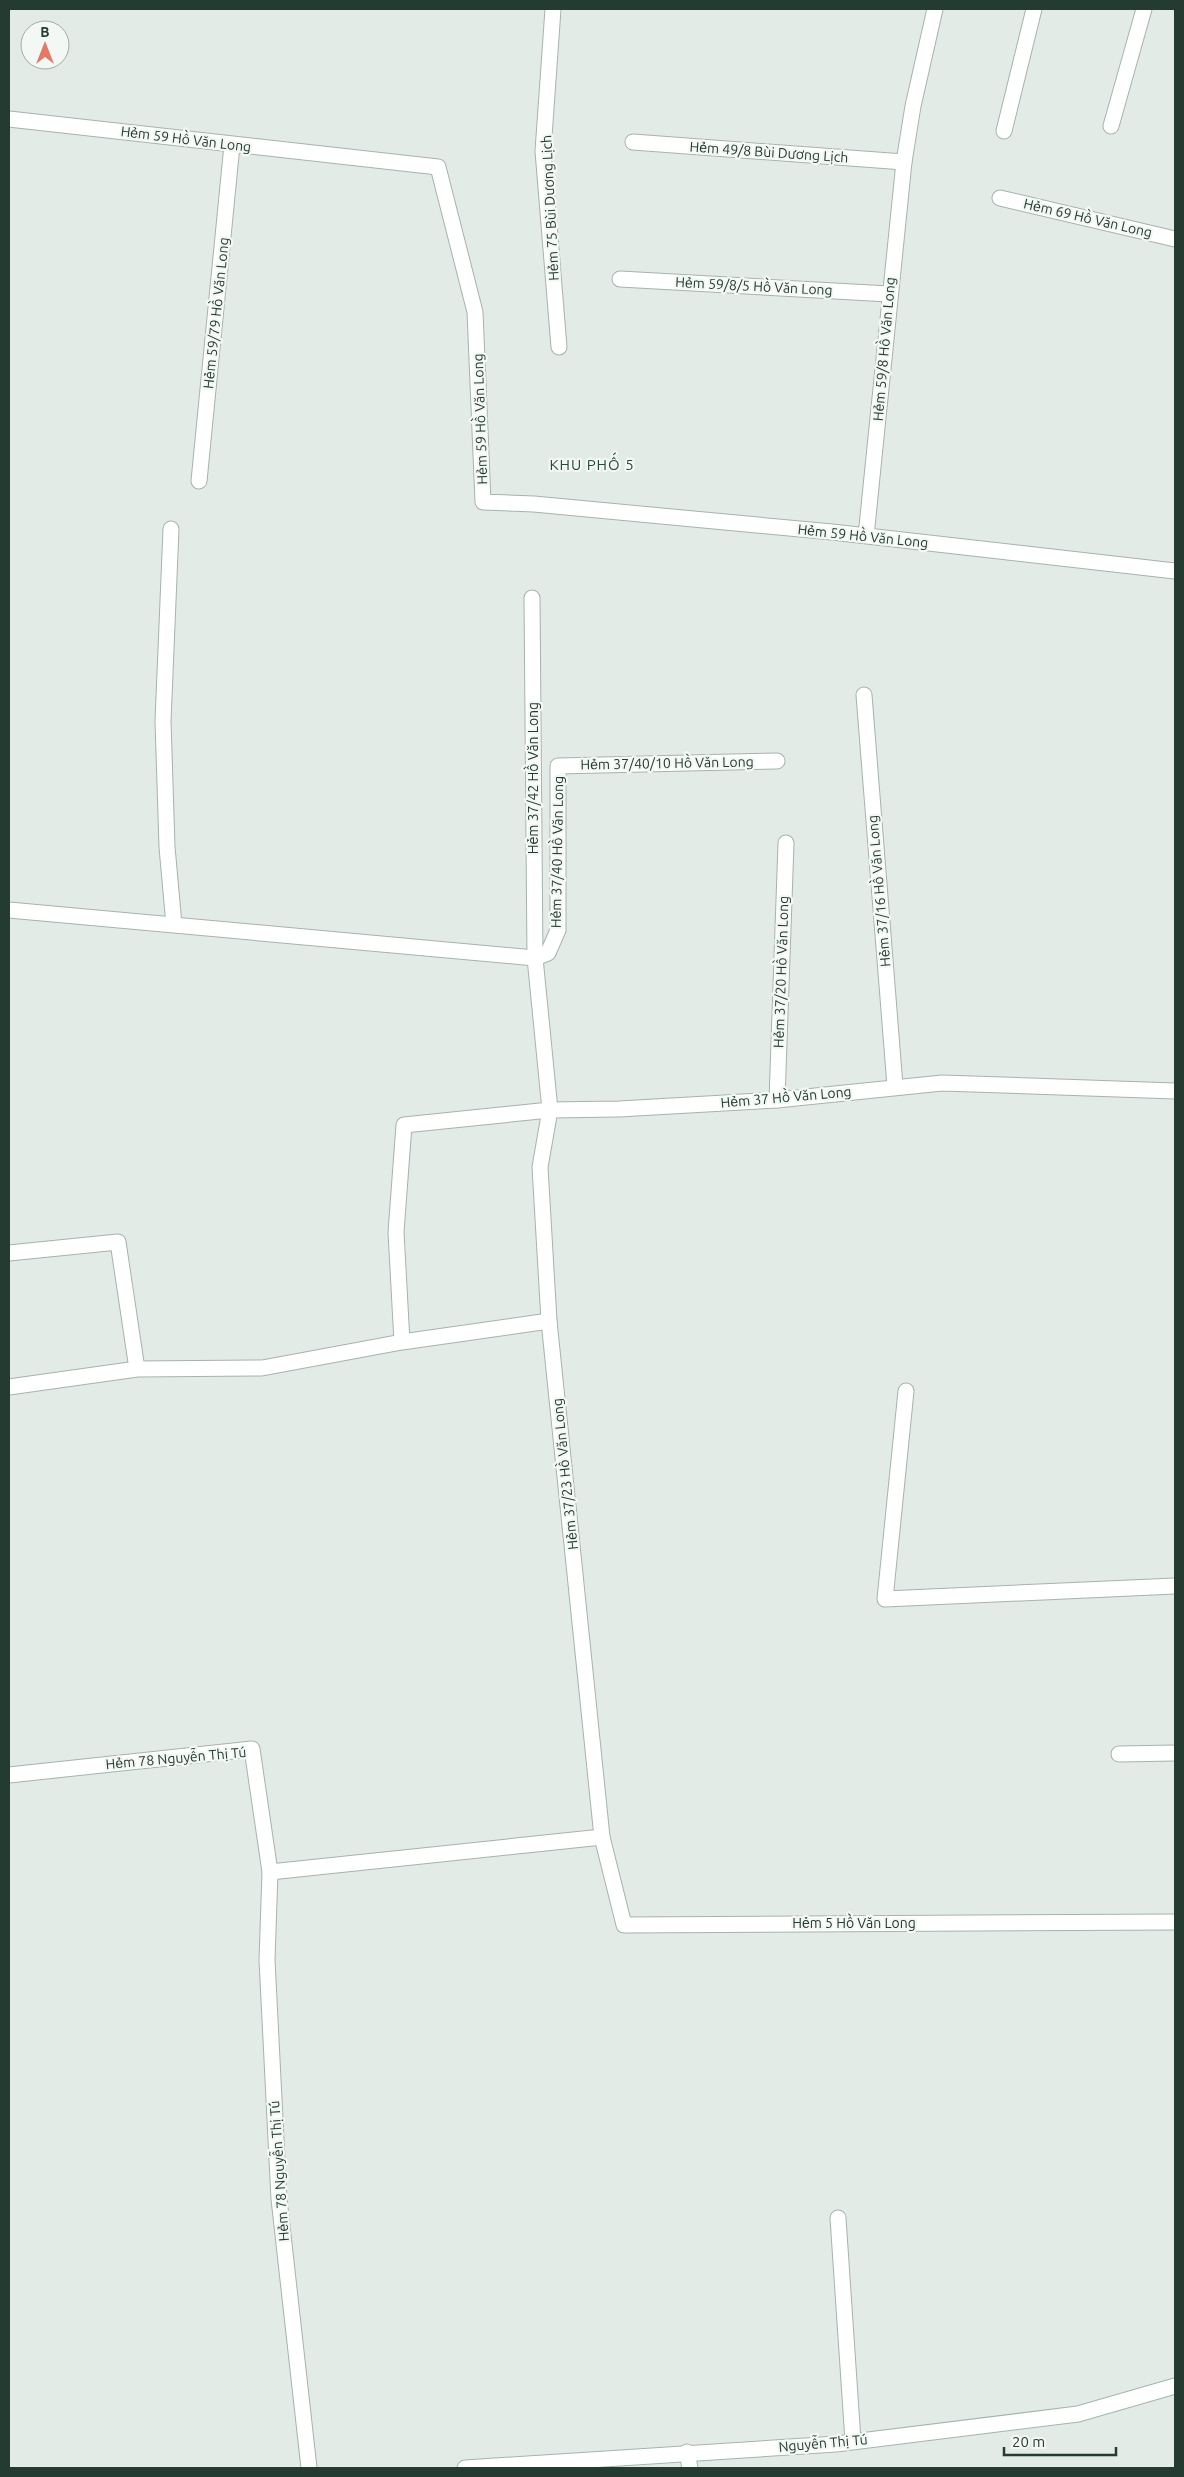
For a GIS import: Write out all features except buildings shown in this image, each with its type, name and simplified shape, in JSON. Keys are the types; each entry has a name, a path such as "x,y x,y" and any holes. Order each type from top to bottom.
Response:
{"street":[{"name":"Hẻm 75 Bùi Dương Lịch","path":"553,9 543,151 559,348"},
{"name":"Hẻm 59/8 Hồ Văn Long","path":"866,536 889,294 904,162 913,106 935,9"},
{"path":"1004,131 1034,9"},
{"path":"1111,126 1144,9"},
{"name":"Hẻm 59 Hồ Văn Long","path":"9,119 438,167 475,312 483,502 534,504 866,536 1175,571"},
{"name":"Hẻm 49/8 Bùi Dương Lịch","path":"634,142 904,162"},
{"name":"Hẻm 59/79 Hồ Văn Long","path":"199,481 232,145"},
{"name":"Hẻm 69 Hồ Văn Long","path":"1000,198 1175,238"},
{"name":"Hẻm 59/8/5 Hồ Văn Long","path":"620,279 889,294"},
{"path":"171,529 163,721 167,847 174,925"},
{"name":"Hẻm 37/42 Hồ Văn Long","path":"532,598 535,958"},
{"name":"Hẻm 37/16 Hồ Văn Long","path":"864,695 895,1086"},
{"name":"Hẻm 37/40/10 Hồ Văn Long","path":"558,766 777,761"},
{"name":"Hẻm 37/40 Hồ Văn Long","path":"535,958 548,953 558,930 558,766"},
{"name":"Hẻm 37/20 Hồ Văn Long","path":"777,1100 786,843"},
{"path":"9,910 535,958 550,1110"},
{"name":"Hẻm 37 Hồ Văn Long","path":"402,1342 396,1232 404,1125 550,1110 619,1109 777,1100 942,1082 1175,1091"},
{"name":"Hẻm 37/23 Hồ Văn Long","path":"550,1110 540,1167 549,1321 602,1837"},
{"path":"9,1253 118,1242 137,1370"},
{"path":"9,1387 137,1370 262,1368 402,1342 549,1321"},
{"path":"906,1391 885,1599 1175,1586"},
{"name":"Hẻm 78 Nguyễn Thị Tú","path":"9,1775 252,1749 270,1872 267,1960 279,2199 309,2468"},
{"path":"1119,1754 1175,1753"},
{"path":"270,1872 602,1837"},
{"name":"Hẻm 5 Hồ Văn Long","path":"602,1837 624,1925 1175,1922"},
{"path":"838,2218 853,2441"},
{"name":"Nguyễn Thị Tú","path":"465,2468 853,2441 1078,2414 1175,2386"},
{"path":"687,2452 690,2468"}],"district":[{"name":"KHU PHỐ 5","path":"592,465"}]}
